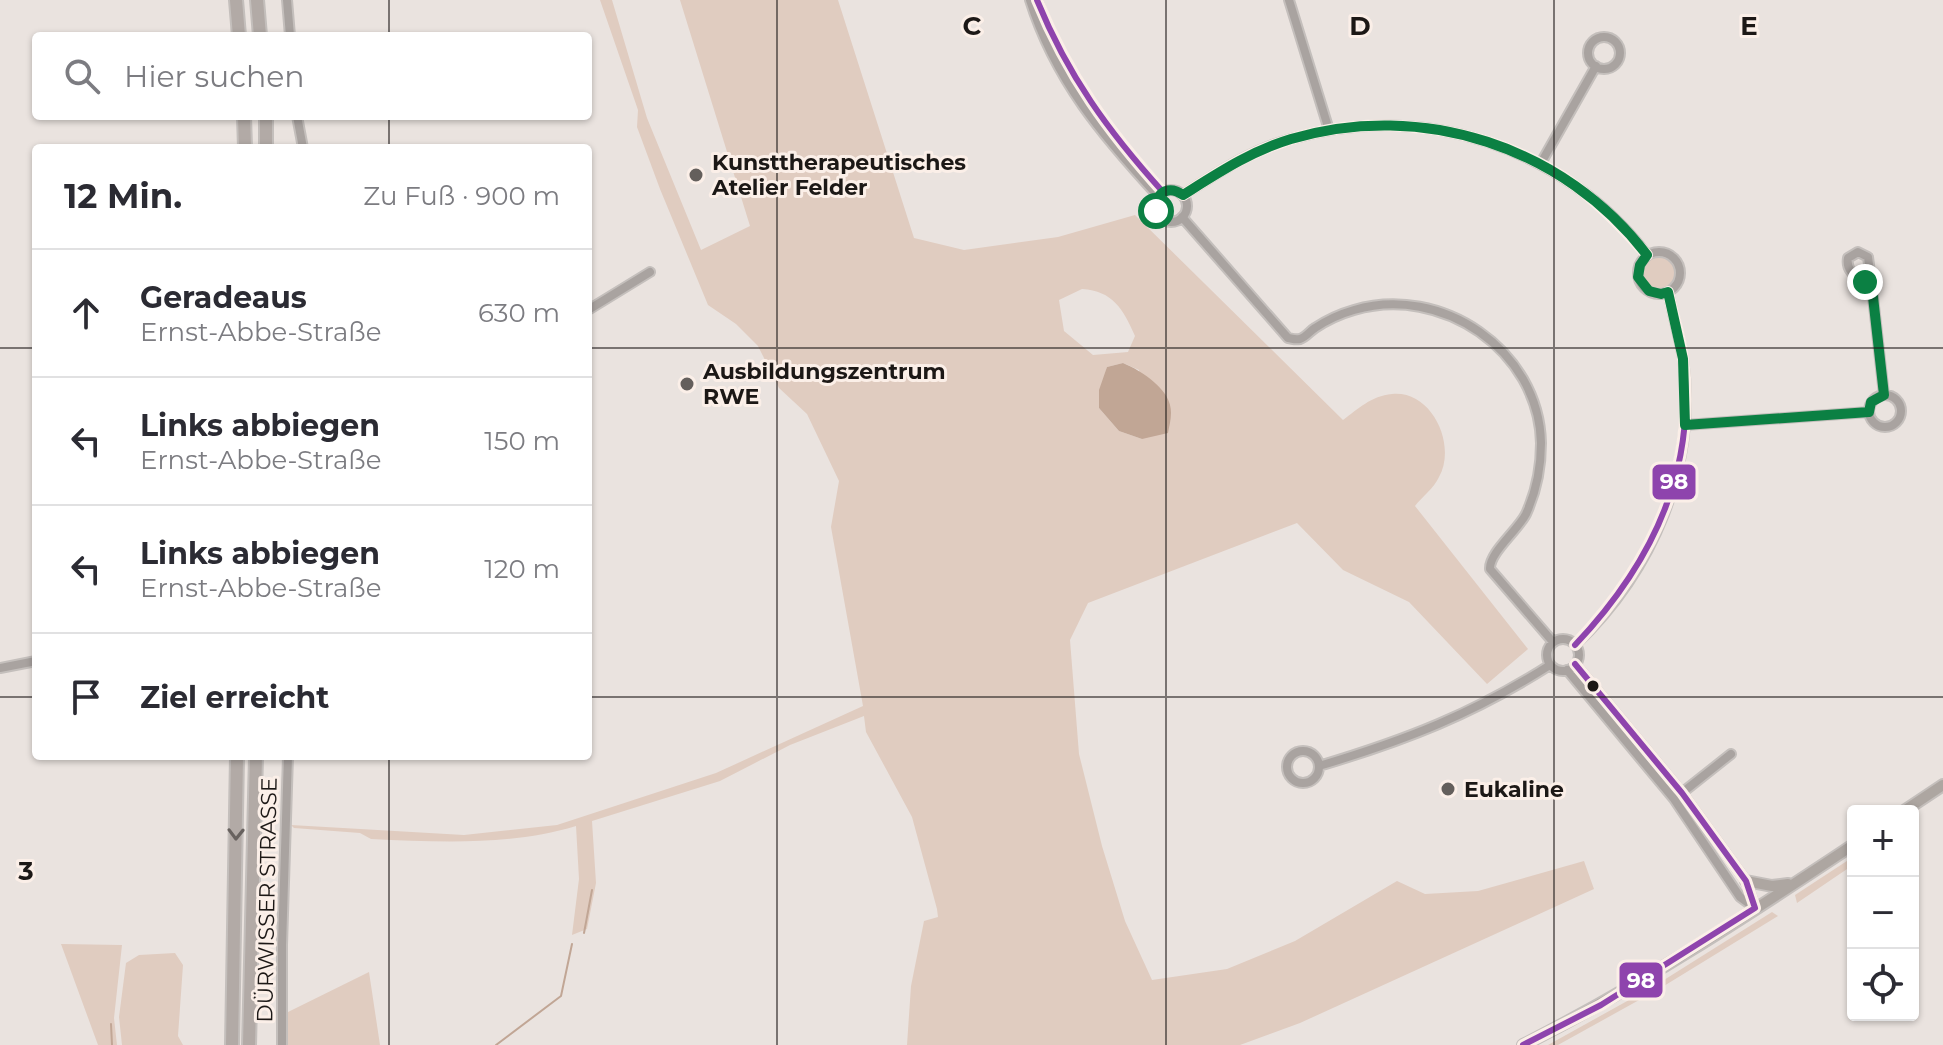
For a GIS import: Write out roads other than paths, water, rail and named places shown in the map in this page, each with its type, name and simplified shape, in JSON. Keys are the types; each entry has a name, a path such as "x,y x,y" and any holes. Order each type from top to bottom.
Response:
{"highway":[{"path":"236,0 239,32"},
{"path":"257,0 260,32"},
{"path":"244,120 245,144"},
{"path":"266,120 266,144"},
{"path":"232,1045 237,760"},
{"path":"249,1045 256,760"}],"main road":[{"path":"1913,805 1943,785"},
{"path":"1523,1045 1601,1005 1847,849"},
{"path":"1746,881 1772,886 1794,883"}],"street":[{"path":"287,0 290,32"},
{"path":"1030,0 1053,58 1089,116 1161,194"},
{"path":"1037,0 1059,56 1090,107 1161,194"},
{"path":"1289,0 1329,130"},
{"path":"1603,36 1613,39 1619,47 1618,60 1611,67 1596,66 1589,59 1590,44 1603,36"},
{"path":"1541,163 1596,66"},
{"path":"298,120 302,144"},
{"path":"1183,195 1243,158 1291,139 1329,130 1384,125 1427,127 1486,140 1541,163 1589,196 1619,223 1647,255"},
{"path":"1172,190 1183,195 1187,205 1182,217 1173,222 1163,219 1156,211 1161,194 1172,190"},
{"path":"1182,217 1288,338 1302,338 1334,317 1355,309 1406,304 1454,316 1498,346 1526,385 1535,406 1541,442 1539,469 1526,513 1517,529 1491,557 1490,569 1553,642"},
{"path":"1666,253 1676,260 1679,279 1668,292 1655,293 1640,282 1640,265 1647,255 1666,253"},
{"path":"592,308 650,272"},
{"path":"1872,288 1884,395"},
{"path":"1575,645 1611,607 1648,552 1663,521 1675,483 1685,425 1683,359 1668,292"},
{"path":"1884,395 1897,401 1900,411 1896,421 1887,426 1877,425 1869,412 1871,402 1884,395"},
{"path":"1685,425 1869,412"},
{"path":"1562,639 1575,645 1579,655 1575,664 1567,670 1550,665 1547,656 1553,642 1562,639"},
{"path":"0,668 32,662"},
{"path":"1575,664 1746,881 1755,908"},
{"path":"1319,766 1377,749 1464,715 1550,665"},
{"path":"1567,670 1678,796 1740,897 1755,908"},
{"path":"1678,796 1731,754"},
{"name":"DÜRWISSER STRASSE","path":"282,1045 288,760"}],"waterway":[{"path":"584,933 592,890"},
{"path":"496,1045 561,996 572,944"},
{"path":"111,1024 112,1045"}],"place":[{"name":"Kunsttherapeutisches Atelier Felder","path":"696,175"},
{"name":"Ausbildungszentrum RWE","path":"687,384"},
{"name":"Eukaline","path":"1448,789"}]}
